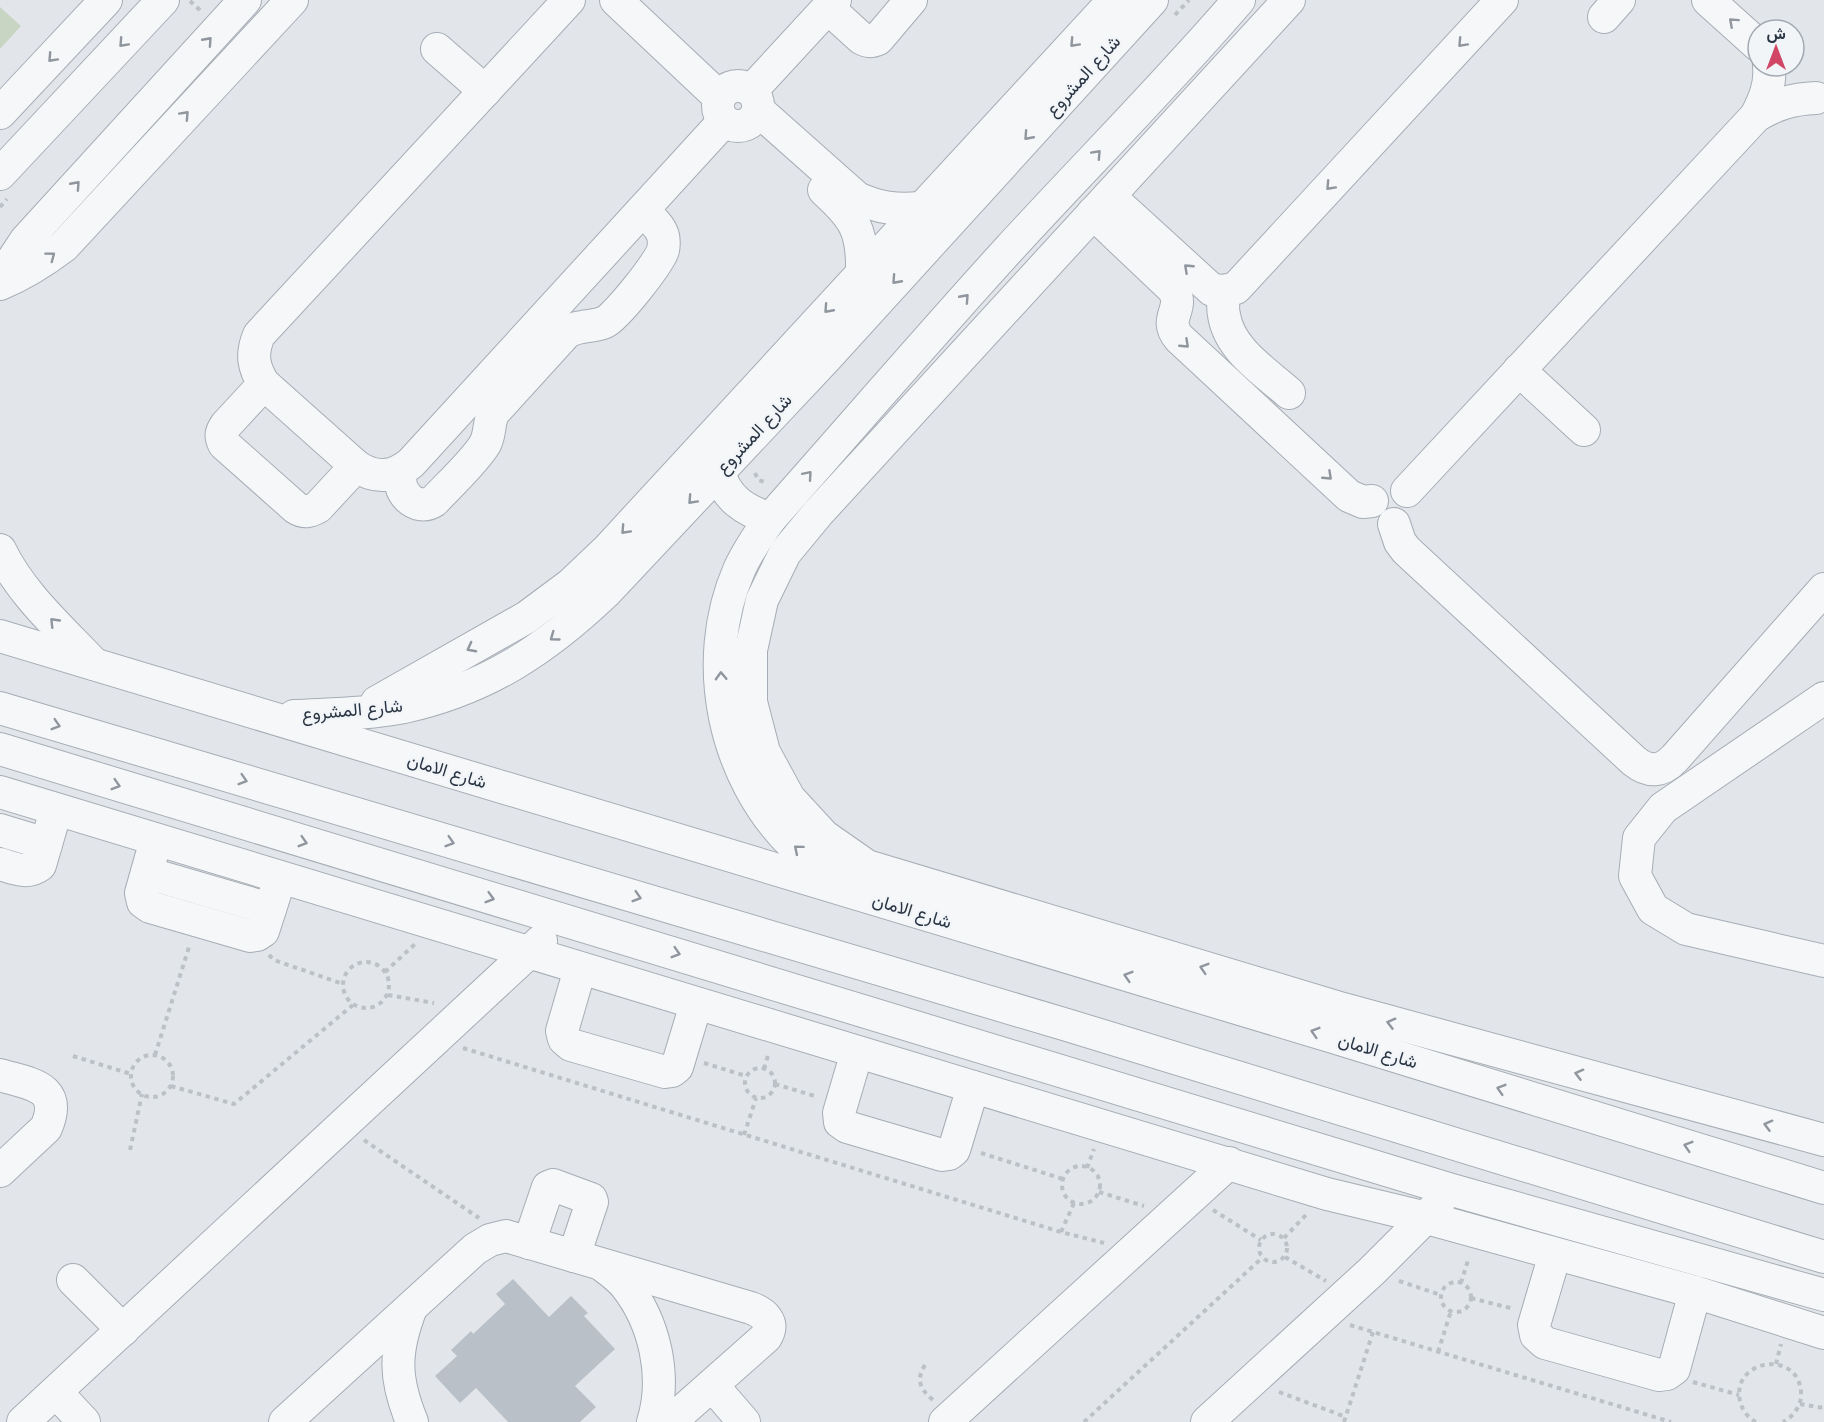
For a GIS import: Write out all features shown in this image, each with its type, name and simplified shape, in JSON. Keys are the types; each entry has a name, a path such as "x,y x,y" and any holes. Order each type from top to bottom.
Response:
{"street":[{"path":"0,113 106,0"},
{"path":"0,174 163,0"},
{"path":"0,279 26,240 245,0"},
{"path":"0,285 20,276 64,246 292,0"},
{"path":"568,0 259,335 254,347 253,360 256,373 264,384 356,466 366,472 378,476 402,471 831,4 861,38 873,42 911,0"},
{"path":"616,0 739,105 857,198 877,207 899,210 920,208"},
{"path":"640,0 739,105 846,210 857,229 862,250 862,272"},
{"path":"357,714 527,617 570,585 804,359 862,272 1114,0"},
{"name":"شارع المشروع","path":"268,717 357,714 404,707 449,694 492,676 533,653 571,625 605,593 719,472 804,359 1152,0"},
{"path":"862,896 795,848 778,828 748,784 736,759 726,725 721,690 720,656 729,597 739,570 770,519 1001,258 1193,54 1239,0"},
{"path":"1289,0 818,513 785,553 762,600 751,650 752,702 764,752 789,798 824,836 867,866 1343,1010 1824,1140"},
{"path":"1101,204 1212,290 1224,291 1236,288 1502,0"},
{"path":"1708,0 1746,34"},
{"path":"437,49 484,91"},
{"path":"1193,54 1218,77"},
{"path":"1407,491 1755,116 1766,97 1770,78"},
{"path":"1794,78 1820,101"},
{"path":"1755,116 1774,105 1794,99 1820,101"},
{"path":"1101,204 1173,289 1178,302 1171,324 1173,332 1349,496 1363,502 1372,501"},
{"path":"402,471 399,484 401,490 421,505 428,505 434,501 483,447 494,412 566,333 580,326 597,325 613,317 658,261 663,248 663,235 642,210"},
{"path":"1001,258 1031,281"},
{"path":"1224,291 1223,314 1230,335 1243,353 1288,393"},
{"path":"1519,370 1584,430"},
{"path":"264,384 226,425 221,438 224,444 303,512 318,507 356,466"},
{"path":"719,472 723,485 735,500 751,512 770,519"},
{"path":"1390,484 1407,491 1411,498 1411,507 1408,515 1402,521 1394,524 1384,523 1377,518 1372,510 1375,493 1390,484"},
{"path":"1394,524 1396,533 1407,550 1634,761 1644,768 1655,770 1666,767 1675,758 1824,589"},
{"path":"0,550 5,561 38,606 94,664"},
{"name":"شارع الامان","path":"0,636 1824,1188"},
{"path":"1824,698 1663,808 1639,838 1635,876 1653,909 1686,929 1824,961"},
{"path":"0,708 1067,1025 1824,1257"},
{"path":"0,749 1452,1190 1824,1295"},
{"path":"0,792 1327,1194 1427,1218 1695,1292 1824,1333"},
{"path":"0,864 26,871 40,866 56,810"},
{"path":"0,830 46,844"},
{"path":"403,872 417,832"},
{"path":"156,840 141,892 143,902 150,907 197,922 250,936 257,935 266,920 280,878"},
{"path":"147,873 266,920"},
{"path":"23,1422 530,954 563,919"},
{"path":"580,969 562,1031 564,1039 571,1045 665,1072 672,1071 677,1067 696,1004"},
{"path":"1053,1068 1067,1025"},
{"path":"856,1052 839,1113 840,1122 847,1127 942,1155 949,1154 954,1150 973,1087"},
{"path":"0,1075 42,1088 51,1108 46,1128 0,1172"},
{"path":"949,1419 1229,1163"},
{"path":"518,1239 548,1187 553,1185 591,1199 587,1260"},
{"path":"1207,1422 1372,1271 1427,1218 1452,1190"},
{"path":"285,1422 475,1249 490,1240 518,1239 751,1308 765,1316 770,1326 766,1338 670,1422"},
{"path":"1555,1254 1534,1325 1536,1335 1545,1342 1659,1375 1667,1374 1674,1369 1695,1292"},
{"path":"587,1260 625,1285 643,1313 654,1344 659,1377 657,1410 653,1422"},
{"path":"73,1280 123,1330"},
{"path":"411,1307 400,1336 398,1367 402,1398 412,1422"},
{"path":"712,1385 744,1422"},
{"path":"56,1392 84,1422"}],"path":[{"path":"266,920 264,946 274,960 343,984"},
{"path":"155,1055 197,922"},
{"path":"386,972 435,925"},
{"path":"372,963 386,972 389,979 388,995 383,1002 376,1006 361,1008 353,1005 347,999 343,984 345,976 356,965 372,963"},
{"path":"388,995 469,1010"},
{"path":"171,1086 234,1104 353,1005"},
{"path":"436,1040 1061,1232 1133,1251"},
{"path":"155,1055 169,1063 173,1070 173,1078 171,1086 165,1092 150,1097 136,1089 131,1074 139,1060 155,1055"},
{"path":"73,1056 131,1074"},
{"path":"677,1067 702,1062 746,1076"},
{"path":"757,1068 764,1069 774,1077 775,1084 774,1091 769,1096 763,1099 756,1098 746,1090 746,1076 757,1068"},
{"path":"775,1084 831,1101 839,1113"},
{"path":"130,1150 142,1094"},
{"path":"744,1135 756,1098"},
{"path":"343,1126 518,1239"},
{"path":"956,1144 1063,1179"},
{"path":"1079,1166 1087,1167 1098,1177 1099,1192 1089,1203 1074,1203 1063,1194 1063,1179 1072,1169 1079,1166"},
{"path":"1099,1192 1182,1206 1261,1240"},
{"path":"1061,1232 1074,1203"},
{"path":"1272,1234 1284,1238 1288,1251 1285,1257 1274,1263 1262,1258 1259,1252 1261,1240 1266,1235 1272,1234"},
{"path":"1285,1257 1347,1294"},
{"path":"1084,1422 1262,1258"},
{"path":"1372,1271 1441,1295"},
{"path":"1454,1282 1467,1286 1471,1298 1469,1305 1458,1312 1451,1311 1442,1302 1441,1295 1448,1284 1454,1282"},
{"path":"1471,1298 1537,1314"},
{"path":"1438,1352 1451,1311"},
{"path":"1323,1317 1671,1422"},
{"path":"1344,1422 1373,1332"},
{"path":"1756,1422 1745,1413 1740,1404 1739,1395 1746,1374 1755,1367 1765,1364 1786,1367 1799,1383 1800,1404 1795,1413 1783,1422"},
{"path":"925,1365 920,1378 922,1391 949,1419"},
{"path":"1667,1374 1739,1395"},
{"path":"1251,1382 1346,1416"},
{"path":"1800,1404 1824,1408"}],"green space":[{"path":"0,7 21,26 0,49"}],"building":[{"path":"513,1279 549,1317 571,1296 588,1313 584,1316 615,1349 575,1386 596,1407 580,1422 508,1422 476,1388 460,1403 435,1376 457,1356 451,1350 471,1331 473,1334 505,1304 496,1294"}]}
